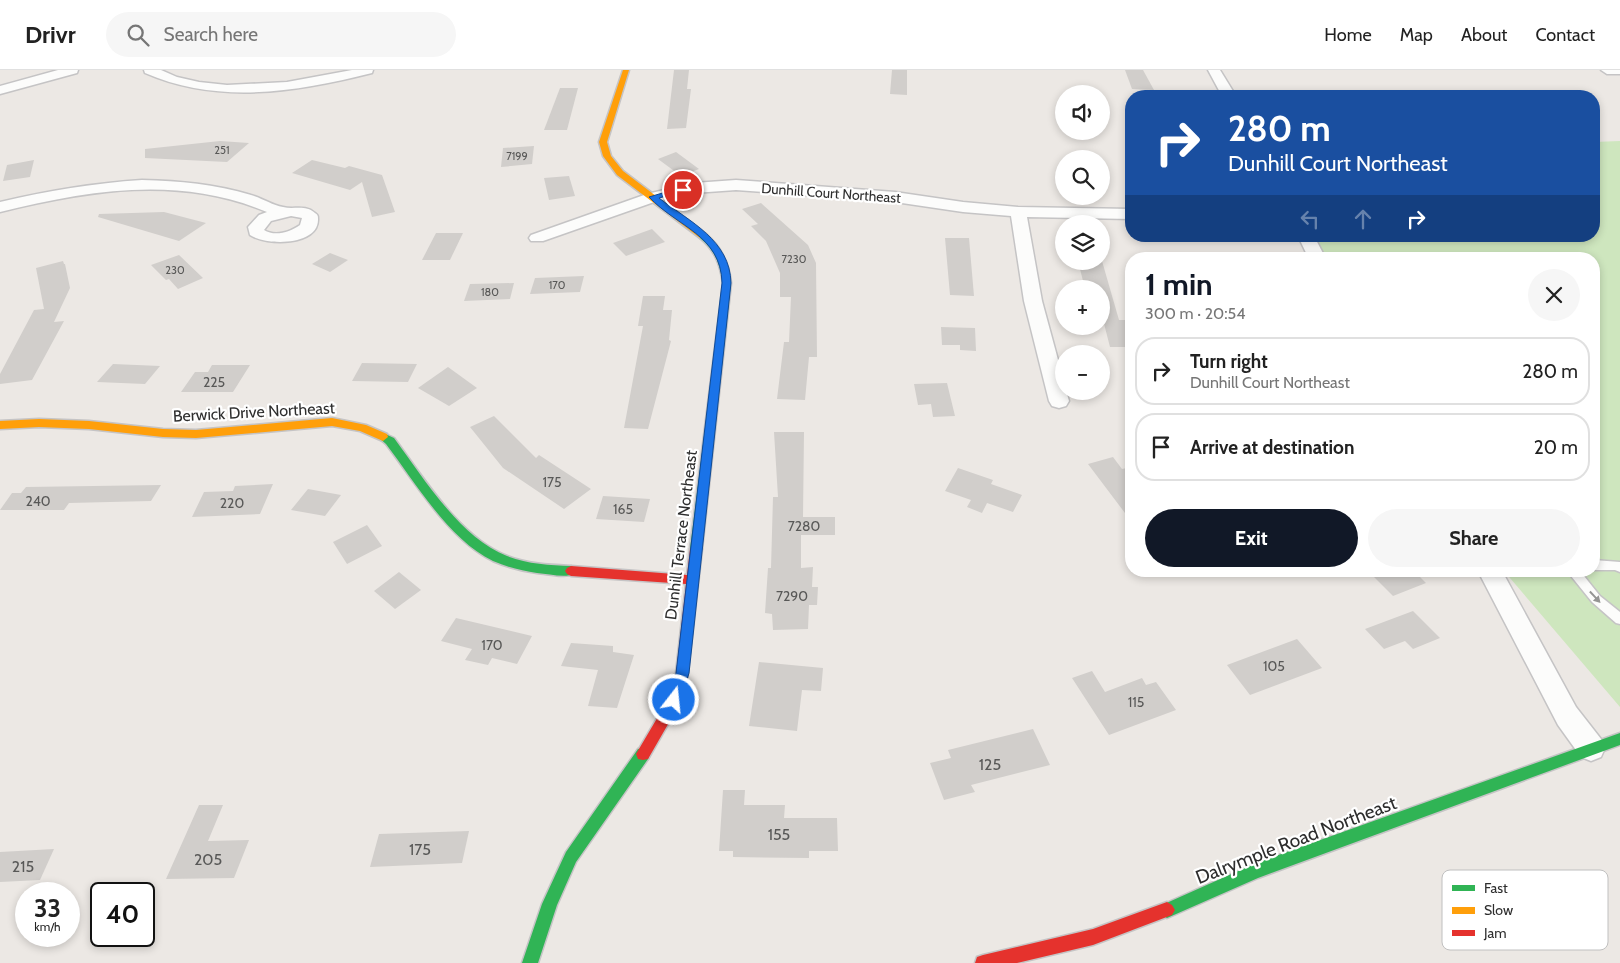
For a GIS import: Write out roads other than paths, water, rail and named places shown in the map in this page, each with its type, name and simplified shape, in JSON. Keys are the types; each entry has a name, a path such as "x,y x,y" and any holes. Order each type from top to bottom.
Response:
{"street":[{"path":"0,90 72,70"},
{"path":"150,70 174,80 197,85 253,88 316,82 367,70"},
{"name":"Dunhill Terrace Northeast","path":"530,963 550,904 571,857 647,748 674,700 682,673 727,283 726,270 721,255 711,242 620,173 604,153 603,142 626,70"},
{"path":"1214,70 1226,90"},
{"path":"1607,70 1620,70"},
{"path":"0,207 80,189 125,185 170,185 230,192 282,212"},
{"name":"Dunhill Court Northeast","path":"537,238 653,197 694,188 736,185 895,197 963,207 1018,212 1125,214"},
{"path":"1018,212 1033,301 1055,385"},
{"name":"Berwick Drive Northeast","path":"0,425 39,423 196,434 332,422 353,425 374,431 390,441 465,536 494,556 515,564 540,569 693,580"},
{"path":"1493,577 1568,716 1591,748"},
{"name":"Dalrymple Road Northeast","path":"983,963 1031,953 1112,931 1158,914 1256,871 1620,739"}],"lane":[{"path":"1600,566 1616,565 1620,567"},
{"path":"1578,577 1596,599 1620,619"}]}
